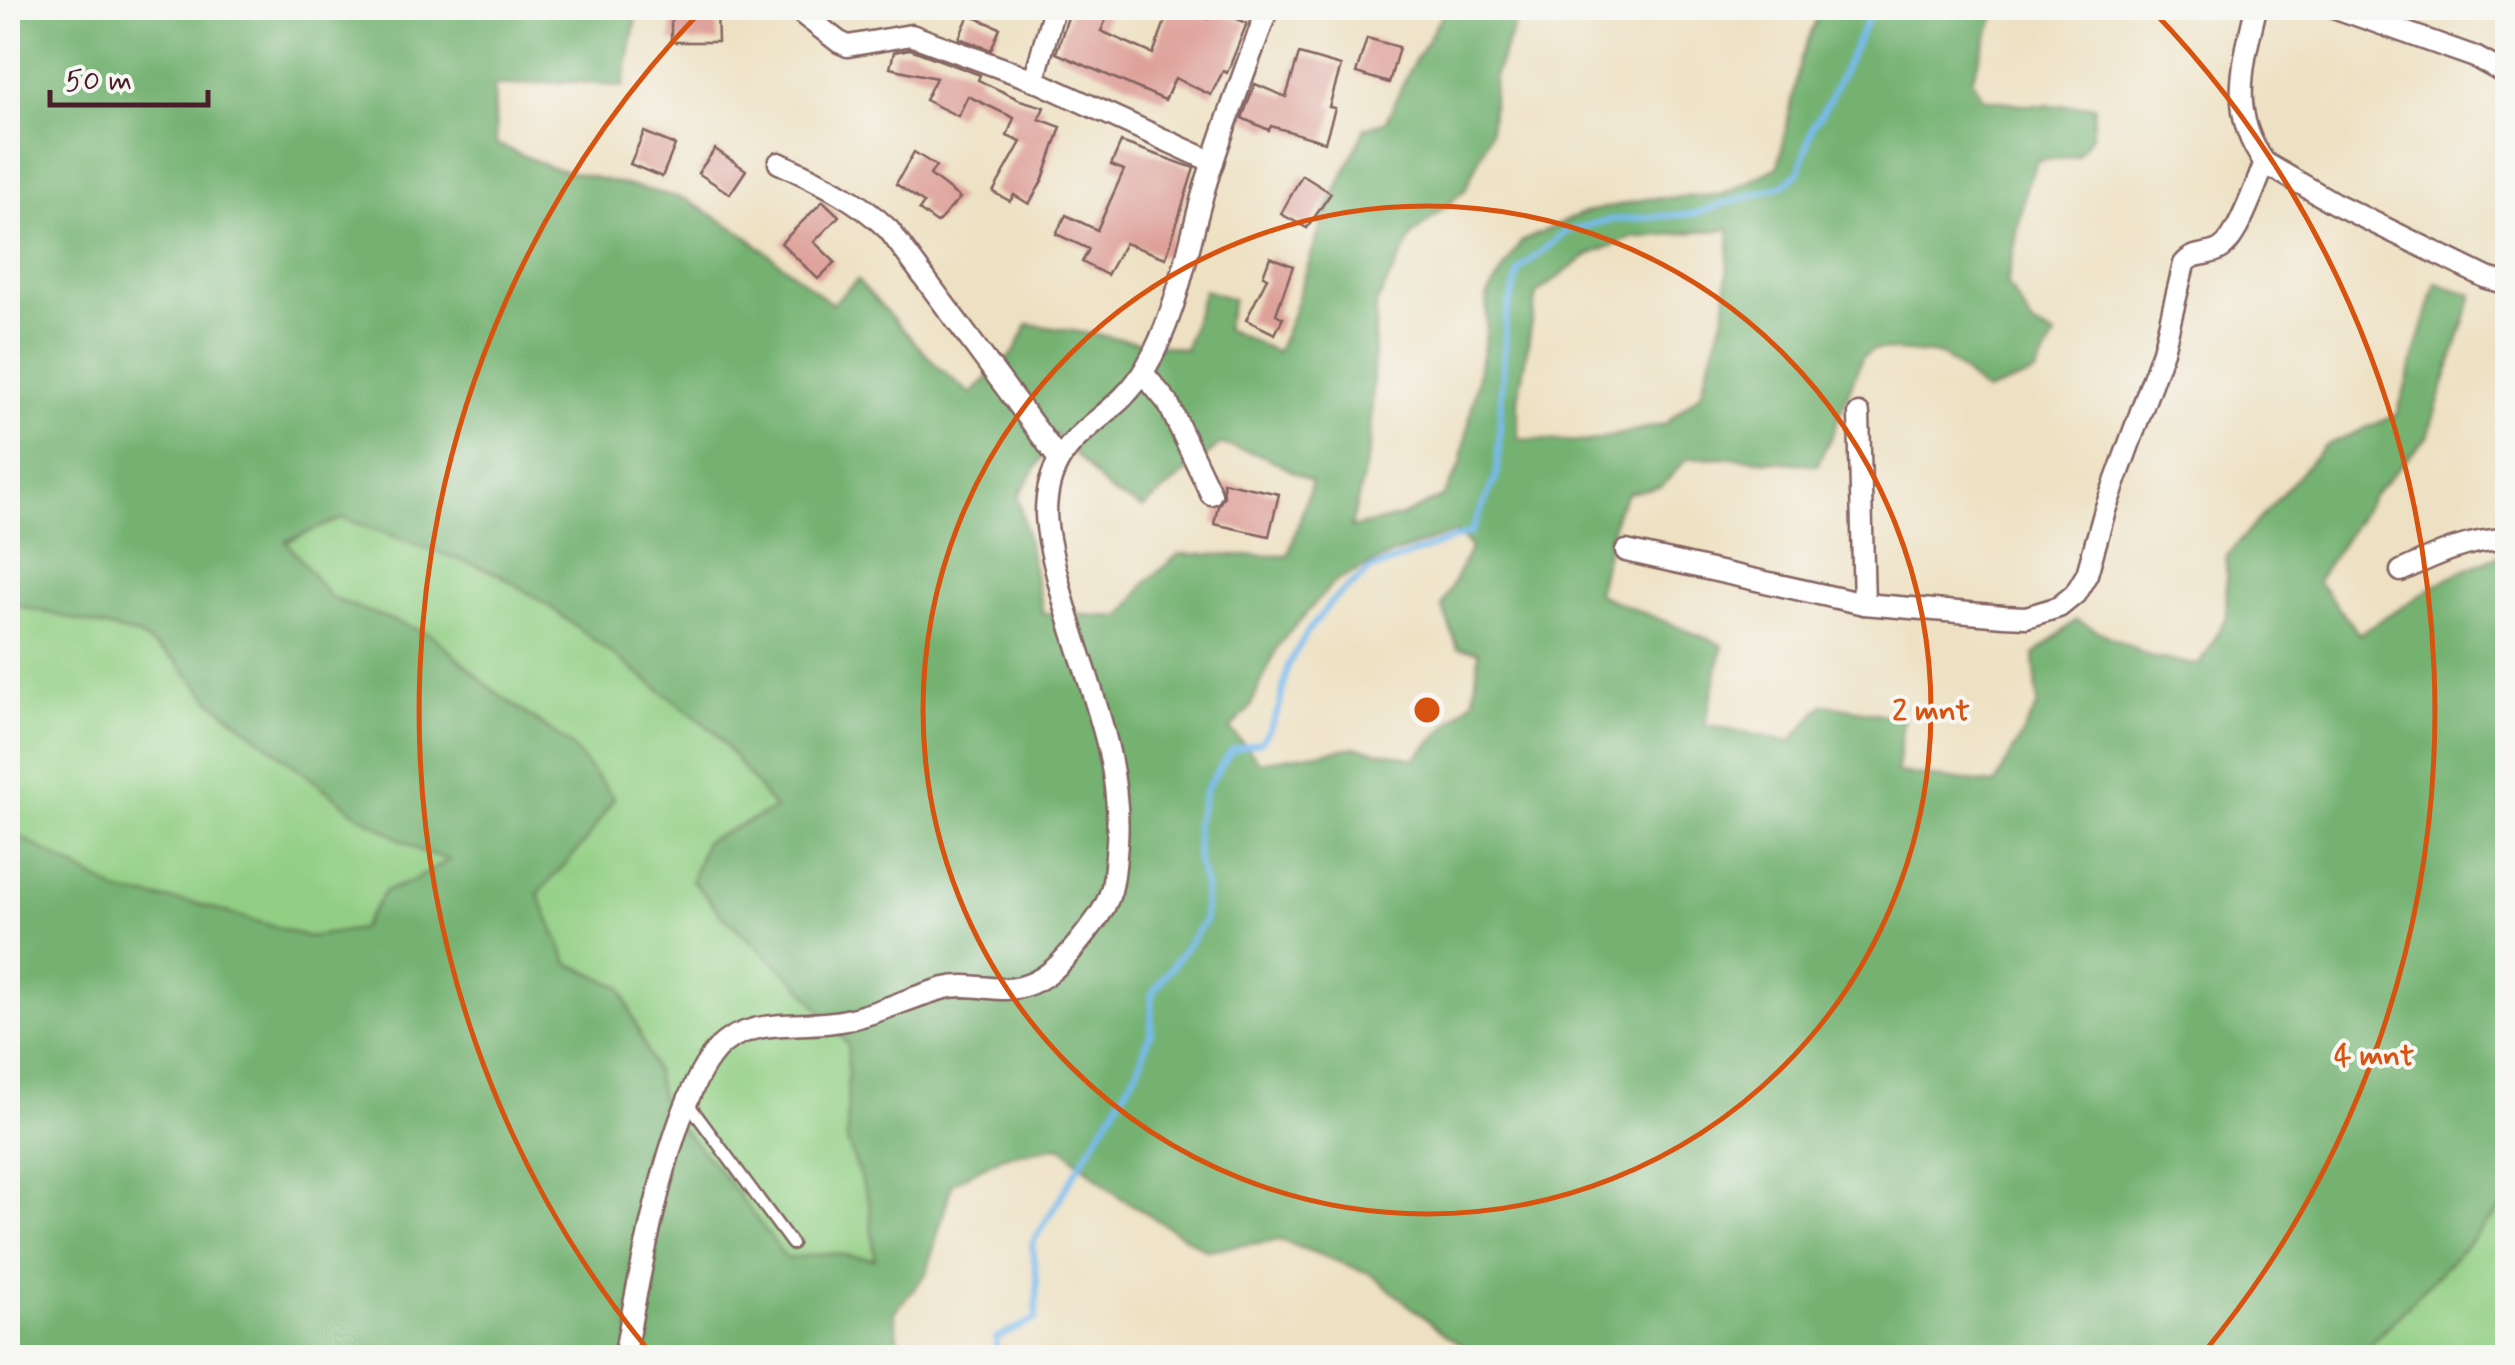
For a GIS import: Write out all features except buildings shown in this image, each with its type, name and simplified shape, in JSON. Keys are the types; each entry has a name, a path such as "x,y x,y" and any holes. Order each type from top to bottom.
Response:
{"street":[{"path":"795,8 848,46 911,35 1034,80 1214,162"},
{"path":"1034,80 1054,8"},
{"path":"624,1358 662,1184 686,1101 707,1061 721,1045 762,1026 838,1022 874,1014 946,988 1008,989 1038,982 1094,923 1112,895 1118,830 1117,784 1101,713 1069,621 1050,549 1046,516 1049,484 1058,458 1143,373 1161,334 1188,258 1214,162 1268,8"},
{"path":"2256,8 2242,89 2244,124 2249,142 2265,163 2334,203 2487,278 2508,284"},
{"path":"2336,8 2476,57 2508,75"},
{"path":"779,163 842,193 890,230 1058,458"},
{"path":"1626,551 1864,604 2026,617 2059,607 2075,594 2088,574 2106,510 2162,351 2184,264 2190,256 2213,252 2228,243 2265,163"},
{"path":"1143,373 1168,402 1211,494"},
{"path":"1860,414 1864,604"},
{"path":"2401,571 2475,542 2508,539"}],"lane":[{"path":"686,1101 792,1244"}],"green space":[{"path":"8,8 638,8 623,87 571,81 494,86 496,144 550,167 685,199 741,232 832,304 857,280 938,367 971,394 1015,351 1028,324 1185,349 1204,290 1233,299 1225,329 1277,352 1322,222 1365,128 1386,121 1410,69 1441,17 1441,8 1521,8 1495,74 1490,134 1465,190 1413,234 1376,304 1370,446 1351,528 1402,516 1444,496 1461,464 1486,335 1487,296 1521,242 1583,213 1646,199 1721,195 1778,167 1801,58 1821,8 1998,8 1972,78 1983,98 2026,105 2094,106 2092,135 2077,156 2037,161 2026,188 2007,284 2033,325 2055,337 2035,374 1986,392 1942,355 1874,349 1862,357 1817,465 1729,457 1687,458 1662,486 1628,493 1616,512 1597,594 1723,645 1705,724 1790,742 1824,704 1903,718 1897,773 1995,784 2038,705 2034,655 2076,620 2153,658 2200,665 2227,617 2226,557 2324,446 2397,415 2436,283 2473,295 2427,437 2372,497 2317,581 2359,634 2449,577 2507,552 2507,1203 2370,1344 2381,1357 1482,1358 1446,1335 1369,1273 1280,1240 1206,1250 1118,1196 1061,1146 1004,1156 952,1183 927,1273 894,1312 901,1357 8,1357 8,790 15,834 121,893 195,903 308,937 361,929 384,892 449,860 421,851 357,814 213,702 175,660 138,635 8,603","holes":["1730,229 1725,311 1701,393 1665,424 1586,442 1518,439 1518,399 1537,293 1588,255 1632,238","1057,434 1109,491 1143,508 1221,444 1264,456 1312,482 1288,556 1179,554 1147,581 1122,617 1043,613 1018,496","343,518 499,574 549,606 714,731 775,809 705,842 692,880 722,915 800,985 848,1045 847,1140 869,1202 875,1259 826,1253 787,1259 722,1174 664,1109 654,1069 621,987 568,963 538,894 585,842 614,798 570,745 494,691 432,635 331,598 286,541","1456,532 1471,547 1442,606 1458,648 1479,652 1474,699 1415,759 1356,747 1260,762 1230,729 1249,709 1279,644 1334,582 1393,554"]},
{"path":"343,517 499,574 549,606 714,731 775,809 705,842 692,880 722,915 800,985 848,1045 847,1140 869,1202 875,1259 826,1253 787,1260 722,1174 664,1109 621,987 568,963 538,894 585,842 613,797 570,745 494,691 432,635 331,598 286,542"},
{"path":"8,603 138,635 175,660 213,702 357,814 421,851 450,860 384,892 361,929 309,937 195,903 121,893 14,834 8,790"},
{"path":"2507,1203 2507,1357 2381,1357 2370,1345"}],"waterway":[{"path":"996,1358 996,1338 1036,1319 1037,1281 1032,1244 1138,1069 1151,1031 1152,994 1204,922 1205,889 1196,825 1206,788 1232,750 1261,742 1268,732 1279,708 1288,665 1331,602 1370,570 1471,532 1497,475 1506,316 1520,269 1567,231 1610,220 1693,214 1784,185 1799,172 1813,126 1873,8"}]}
